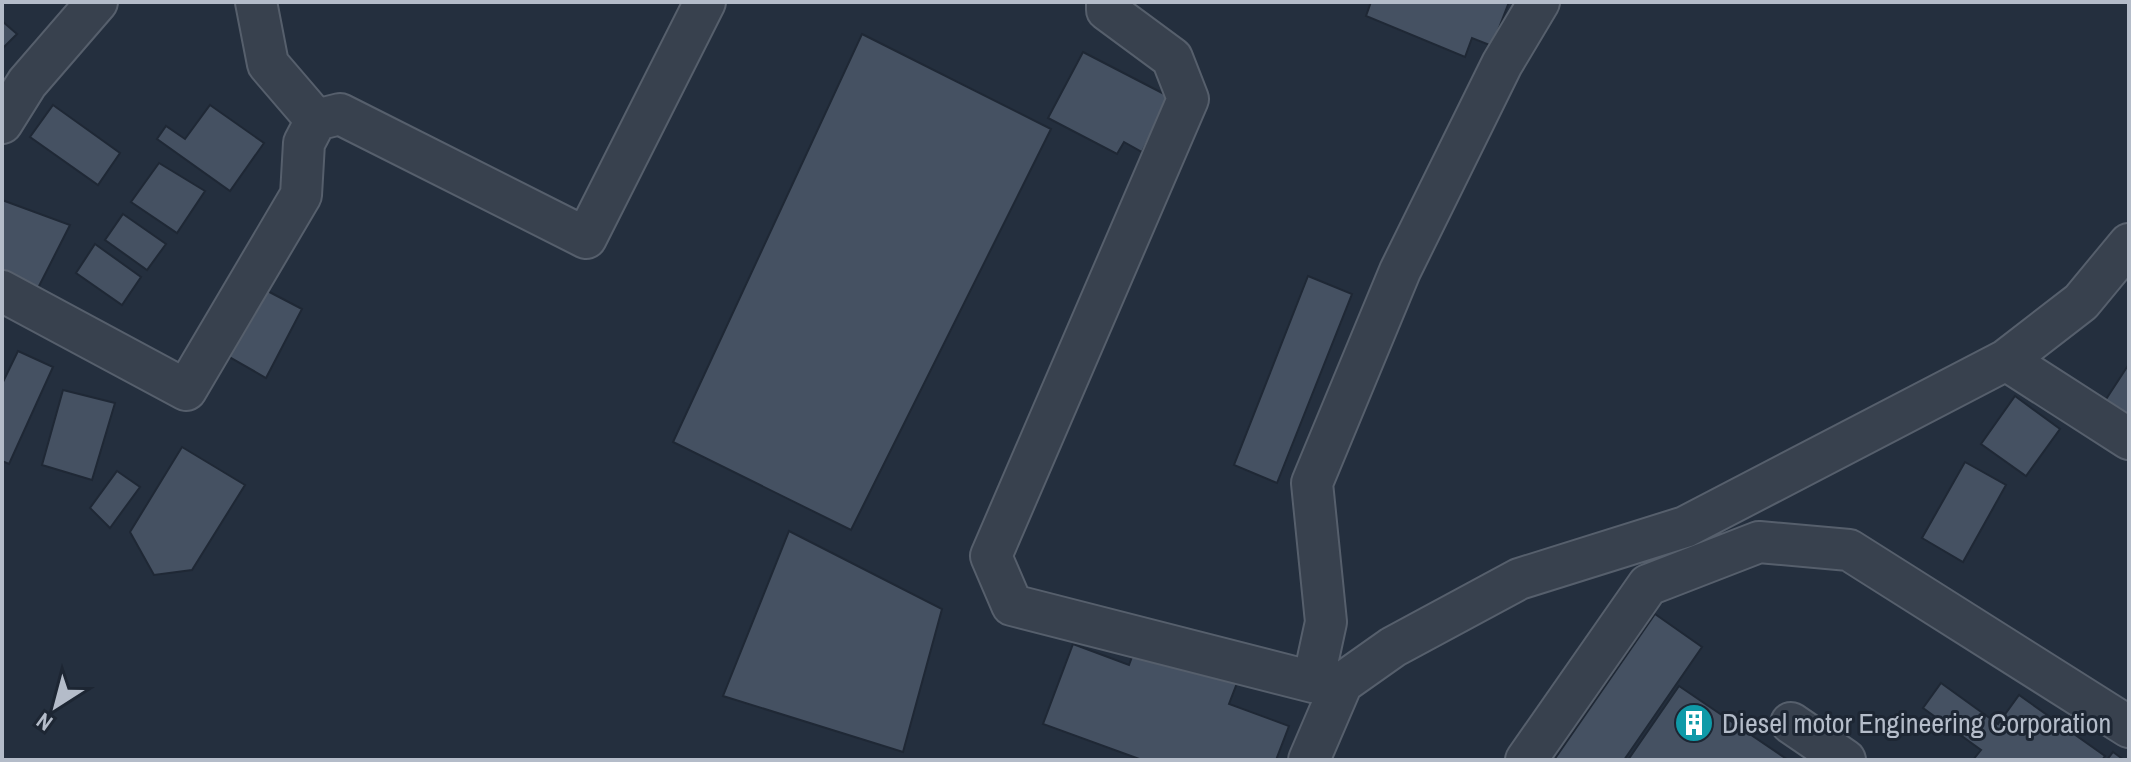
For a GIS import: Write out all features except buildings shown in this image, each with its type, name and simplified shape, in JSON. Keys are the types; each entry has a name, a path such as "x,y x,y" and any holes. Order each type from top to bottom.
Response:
{"street":[{"path":"2,123 27,83 97,2"},
{"path":"256,2 268,64 316,120"},
{"path":"2,291 186,390 301,195 304,143 316,120 340,114 586,238 705,2"},
{"path":"1107,2 1107,10 1172,58 1188,99 991,556 1012,605 1328,682 1519,579 1685,527 2006,360 2081,302 2129,244"},
{"path":"1309,760 1328,682 1326,622 1312,483 1400,271 1502,64 1539,2"},
{"path":"2006,360 2129,439"},
{"path":"1526,760 1648,585 1759,542 1849,550 2129,727"},
{"path":"1791,723 1845,760"}],"place":[{"name":"Diesel motor Engineering Corporation","path":"1694,723"}]}
